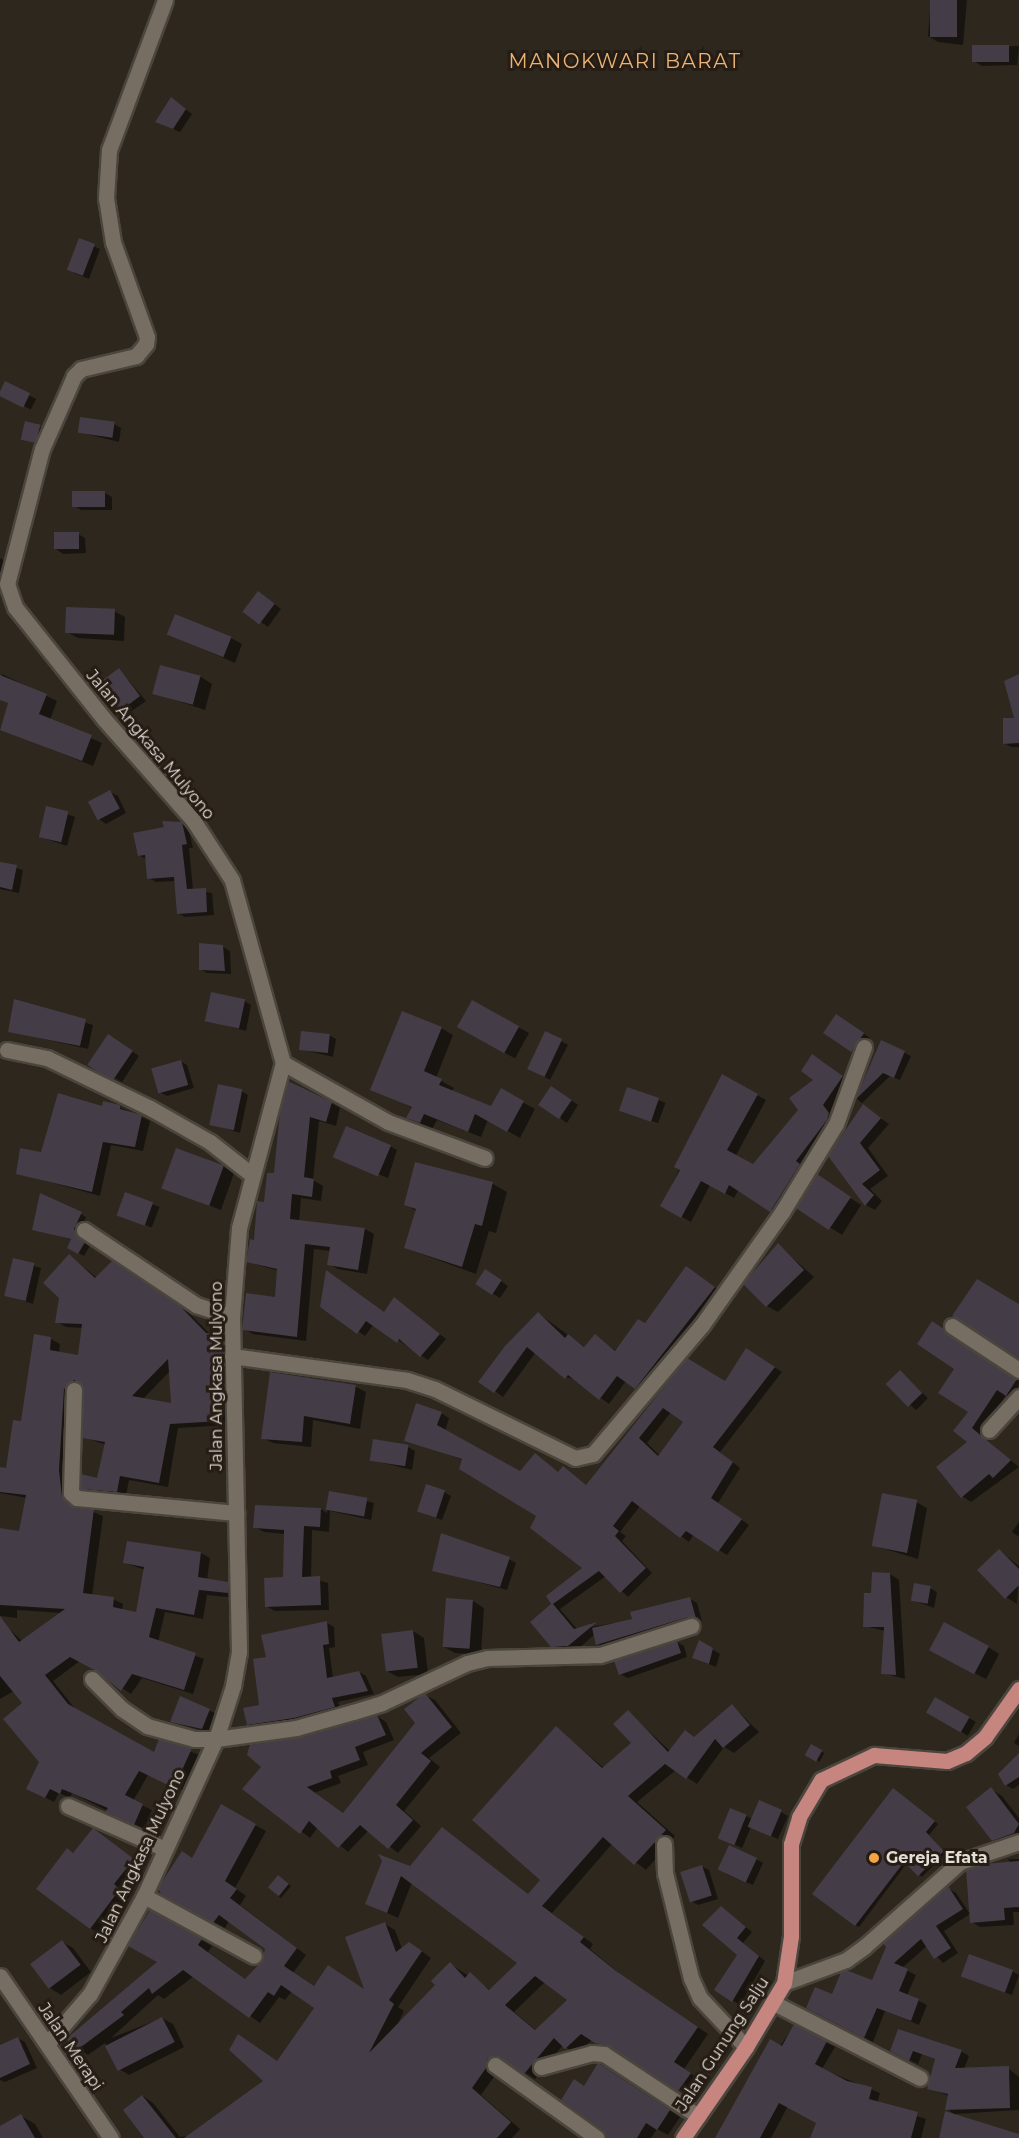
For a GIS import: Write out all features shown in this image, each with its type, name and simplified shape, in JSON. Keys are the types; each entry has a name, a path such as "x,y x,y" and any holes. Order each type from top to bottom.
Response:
{"main road":[{"name":"Jalan Gunung Salju","path":"683,2138 746,2047 784,1983 790,1936 791,1844 800,1817 821,1780 874,1755 947,1761 966,1753 985,1737 1019,1689"}],"street":[{"name":"Jalan Angkasa Mulyono","path":"47,2044 90,1994 144,1896 216,1739 239,1652 232,1317 239,1228 251,1174 283,1064 232,880 192,820 104,719 15,607 7,584 42,449 74,376 81,369 136,356 146,344 112,242 106,198 109,150 165,0"},
{"path":"232,1356 407,1380 435,1389 574,1458 593,1454 702,1325 782,1212 836,1124 864,1047"},
{"path":"7,1050 47,1058 150,1107 210,1142 251,1174"},
{"path":"283,1064 388,1122 485,1158"},
{"path":"84,1230 196,1305 232,1317"},
{"path":"952,1326 1019,1370"},
{"path":"74,1390 70,1493 77,1498 236,1513"},
{"path":"989,1430 1019,1397"},
{"path":"92,1679 122,1709 147,1726 194,1739 216,1739 296,1728 353,1712 477,1660 600,1655 691,1626"},
{"path":"68,1806 165,1849"},
{"path":"784,1983 855,1954 960,1862 1019,1842"},
{"path":"664,1844 665,1873 691,1978 706,2005 746,2047"},
{"path":"144,1896 254,1956"},
{"name":"Jalan Merapi","path":"0,1976 111,2138"},
{"path":"774,2003 920,2078"},
{"path":"541,2067 592,2053 604,2054 698,2116"},
{"path":"495,2065 597,2138"}],"building":[{"path":"930,0 957,0 957,37 930,37"},
{"path":"972,45 1009,45 1009,62 972,62"},
{"path":"171,97 186,109 173,129 155,122"},
{"path":"79,238 95,244 83,276 67,270"},
{"path":"5,381 30,393 23,408 0,396"},
{"path":"80,417 115,422 112,438 78,433"},
{"path":"25,421 41,425 36,443 20,439"},
{"path":"72,491 105,491 105,507 72,507"},
{"path":"54,532 79,532 79,549 54,549"},
{"path":"258,591 275,604 259,624 242,612"},
{"path":"66,607 115,609 114,635 65,633"},
{"path":"175,614 232,637 223,657 167,634"},
{"path":"160,665 201,676 193,705 152,694"},
{"path":"119,668 140,696 121,710 100,682"},
{"path":"1019,674 1019,743 1003,744 1003,718 1014,718 1004,681"},
{"path":"0,675 47,694 39,714 92,735 82,761 0,730 8,703 0,700"},
{"path":"110,790 120,809 98,820 88,802"},
{"path":"46,806 68,811 61,842 39,837"},
{"path":"162,821 182,822 187,844 182,845 187,889 206,888 207,912 177,914 174,877 147,879 145,855 138,856 133,833 164,827"},
{"path":"0,862 17,865 12,890 0,887"},
{"path":"199,943 223,945 225,971 199,970"},
{"path":"211,992 245,999 239,1029 205,1021"},
{"path":"14,999 86,1019 80,1046 8,1032"},
{"path":"472,1000 519,1026 504,1053 457,1027"},
{"path":"402,1011 442,1027 424,1071 442,1079 439,1085 491,1106 501,1088 524,1101 507,1132 475,1114 468,1132 424,1114 420,1123 406,1118 412,1107 370,1090"},
{"path":"836,1014 864,1033 851,1052 823,1033"},
{"path":"301,1031 330,1034 328,1053 299,1050"},
{"path":"545,1031 562,1039 544,1077 527,1069"},
{"path":"108,1034 133,1051 112,1081 87,1065"},
{"path":"881,1040 905,1051 894,1078 883,1073 855,1100"},
{"path":"812,1054 843,1076 823,1105 829,1113 827,1120 796,1161 800,1164 770,1212 729,1185 725,1194 701,1181 681,1218 660,1206 680,1170 674,1167 722,1074 758,1094 727,1150 753,1164 798,1110 789,1098 813,1080 801,1071"},
{"path":"181,1060 188,1085 158,1094 151,1069"},
{"path":"288,1081 332,1102 326,1122 310,1117 304,1177 314,1179 312,1197 292,1194 290,1219 365,1228 358,1270 327,1265 330,1247 305,1244 297,1337 242,1330 246,1293 275,1297 277,1269 246,1262 250,1239 254,1240 257,1201 264,1202 267,1173 274,1173 280,1111"},
{"path":"218,1084 242,1089 234,1130 209,1125"},
{"path":"551,1086 572,1100 559,1119 538,1105"},
{"path":"627,1087 659,1098 651,1122 619,1111"},
{"path":"58,1093 102,1106 103,1101 120,1105 120,1109 142,1115 135,1147 103,1142 92,1192 16,1174 20,1148 41,1152"},
{"path":"863,1104 881,1118 860,1143 880,1170 862,1184 874,1195 865,1206 828,1156"},
{"path":"346,1126 391,1145 378,1176 333,1157"},
{"path":"176,1148 224,1165 209,1206 161,1188"},
{"path":"415,1162 493,1182 482,1226 475,1224 462,1267 404,1248 416,1209 404,1205"},
{"path":"817,1174 851,1197 829,1230 795,1207"},
{"path":"125,1192 153,1202 145,1226 116,1215"},
{"path":"40,1193 82,1212 74,1229 85,1242 78,1254 67,1248 71,1239 32,1230"},
{"path":"778,1243 804,1270 766,1307 743,1284"},
{"path":"69,1254 95,1278 112,1261 180,1306 206,1333 223,1334 222,1421 170,1424 159,1483 120,1476 117,1492 81,1489 81,1474 97,1478 105,1442 82,1438 82,1385 74,1380 64,1389 59,1470 62,1497 75,1508 94,1509 83,1593 114,1597 113,1607 136,1612 144,1567 123,1563 127,1541 201,1552 198,1577 228,1582 228,1593 199,1590 194,1615 156,1608 149,1637 196,1653 184,1690 132,1674 121,1691 98,1672 70,1657 45,1675 68,1704 154,1752 159,1739 192,1748 174,1788 139,1771 125,1795 143,1804 134,1825 105,1812 108,1808 62,1789 60,1794 50,1789 45,1798 26,1789 39,1762 3,1719 22,1703 0,1676 0,1616 19,1642 65,1609 0,1605 0,1528 19,1531 26,1495 0,1492 0,1467 6,1468 13,1420 21,1421 34,1334 51,1337 50,1350 78,1355 82,1324 55,1323 59,1298 43,1283","holes":["168,1359 171,1403 132,1396"]},
{"path":"13,1258 34,1263 26,1301 4,1296"},
{"path":"686,1266 715,1287 635,1389 617,1376 599,1400 568,1375 565,1379 527,1347 494,1393 478,1382 505,1346 538,1312 565,1338 568,1334 584,1347 595,1334 615,1351 638,1319 645,1323"},
{"path":"485,1269 502,1280 492,1295 475,1284"},
{"path":"326,1270 384,1312 394,1297 440,1334 420,1357 399,1339 397,1343 366,1321 357,1334 320,1307"},
{"path":"977,1279 1019,1304 1019,1358 952,1316"},
{"path":"932,1321 1017,1379 1006,1396 997,1390 972,1428 1011,1460 993,1478 989,1474 961,1498 936,1467 967,1442 953,1431 968,1412 938,1393 954,1369 917,1344"},
{"path":"746,1348 775,1367 713,1447 733,1462 711,1498 742,1519 718,1552 686,1531 680,1538 632,1501 613,1526 619,1531 615,1536 646,1568 620,1593 599,1571 553,1604 574,1629 597,1622 568,1646 551,1647 530,1622 551,1604 546,1596 582,1568 530,1528 536,1516 459,1469 462,1459 404,1441 416,1403 442,1412 437,1425 520,1471 535,1453 558,1472 563,1466 586,1485 687,1358 725,1381","holes":["663,1408 683,1422 658,1456 639,1438"]},
{"path":"900,1370 922,1393 908,1407 886,1384"},
{"path":"270,1372 356,1385 350,1424 304,1416 302,1442 261,1439"},
{"path":"373,1439 409,1445 405,1466 370,1461"},
{"path":"426,1484 445,1490 436,1518 417,1512"},
{"path":"329,1491 367,1498 364,1516 326,1510"},
{"path":"882,1493 917,1500 907,1553 872,1546"},
{"path":"255,1505 321,1508 320,1527 304,1526 302,1577 320,1576 321,1605 265,1607 264,1578 283,1577 284,1530 253,1528"},
{"path":"441,1533 510,1557 500,1587 432,1571"},
{"path":"999,1549 1019,1569 1019,1585 1005,1599 977,1570"},
{"path":"872,1572 890,1573 896,1675 881,1674 884,1627 863,1627 864,1593 871,1593"},
{"path":"914,1583 931,1586 928,1604 911,1601"},
{"path":"690,1597 696,1618 688,1617 596,1645 592,1628 632,1619 630,1612"},
{"path":"446,1598 473,1600 470,1649 443,1647"},
{"path":"327,1621 329,1644 323,1645 327,1678 359,1671 368,1691 332,1698 335,1707 294,1718 247,1725 243,1708 259,1705 253,1659 266,1657 261,1635"},
{"path":"944,1622 989,1646 974,1674 929,1650"},
{"path":"413,1630 418,1668 386,1672 381,1634"},
{"path":"699,1640 713,1648 709,1664 692,1658"},
{"path":"677,1641 681,1653 619,1675 614,1661"},
{"path":"425,1693 452,1727 421,1753 431,1761 396,1805 413,1820 388,1849 360,1825 338,1848 309,1821 300,1834 242,1789 261,1767 247,1755 250,1744 299,1737 377,1715 386,1735 355,1747 360,1760 330,1771 332,1778 307,1787 343,1813 415,1723 404,1709"},
{"path":"180,1696 210,1709 202,1729 170,1722"},
{"path":"935,1697 970,1717 961,1733 926,1713"},
{"path":"732,1704 750,1725 723,1748 715,1739 686,1779 665,1764 628,1796 666,1830 634,1865 603,1837 542,1906 584,1937 580,1942 616,1971 698,2027 674,2062 691,2073 678,2091 609,2046 595,2043 581,2034 565,2049 554,2038 524,2074 500,2057 487,2059 486,2068 472,2088 511,2122 497,2138 184,2138 263,2081 229,2050 238,2034 277,2061 314,2008 281,1985 274,1996 268,1992 249,2018 183,1970 152,1994 149,1988 121,2012 124,2015 77,2050 66,2039 157,1962 128,1946 150,1910 202,1939 198,1945 245,1979 262,1961 265,1949 219,1915 213,1923 161,1894 158,1888 182,1851 192,1858 221,1804 256,1824 225,1881 237,1889 230,1898 297,1948 284,1966 314,1986 328,1965 364,1989 345,1937 385,1922 396,1952 409,1942 422,1951 389,2000 394,2004 369,2053 435,1985 431,1981 450,1962 465,1978 470,1972 489,1990 517,1963 401,1876 387,1913 365,1904 382,1861 378,1854 410,1866 442,1827 528,1894 540,1880 472,1820 556,1726 602,1768 631,1743 613,1724 628,1710 668,1752 685,1730 694,1737","holes":["535,1976 567,2000 535,2030 505,2005"]},
{"path":"811,1744 822,1750 816,1762 805,1755"},
{"path":"1019,1753 1019,1777 1005,1786 998,1774"},
{"path":"991,1787 1019,1824 1014,1833 992,1841 966,1807"},
{"name":"Gereja Efata","path":"893,1788 935,1821 926,1832 944,1851 918,1876 904,1862 855,1926 812,1894"},
{"path":"759,1800 782,1810 771,1836 748,1827"},
{"path":"730,1808 747,1815 734,1845 718,1839"},
{"path":"93,1828 134,1859 114,1884 120,1889 90,1929 36,1889 67,1848 73,1853"},
{"path":"729,1845 757,1858 746,1883 718,1869"},
{"path":"1019,1861 1019,1907 1004,1908 1005,1920 970,1923 966,1870 984,1864"},
{"path":"702,1865 712,1895 690,1903 680,1872"},
{"path":"278,1875 289,1884 279,1896 268,1887"},
{"path":"948,1886 963,1909 936,1926 951,1948 934,1959 921,1939 894,1963 908,1969 899,1991 919,1999 911,2021 877,2008 864,2038 806,2008 815,1987 832,1994 841,1972 846,1970 872,1980 886,1947 883,1943"},
{"path":"721,1906 746,1927 737,1938 759,1956 732,2002 714,1990 737,1955 702,1925"},
{"path":"62,1940 81,1965 49,1989 30,1964"},
{"path":"969,1954 1013,1970 1005,1993 961,1977"},
{"path":"162,2017 175,2042 118,2071 105,2046"},
{"path":"794,2024 827,2041 815,2064 847,2081 872,2087 869,2099 918,2112 911,2138 810,2138 816,2123 779,2103 760,2138 715,2138 770,2039 782,2046"},
{"path":"898,2029 962,2050 955,2068 1009,2066 1010,2108 945,2110 948,2094 927,2089 935,2059 913,2051 909,2061 890,2051"},
{"path":"18,2037 30,2064 0,2078 0,2045"},
{"path":"598,2063 670,2110 657,2130 646,2123 637,2138 607,2138 603,2130 561,2100 574,2079 584,2086"},
{"path":"142,2095 176,2138 144,2138 123,2110"},
{"path":"945,2111 1019,2134 1019,2138 939,2138"},
{"path":"21,2114 35,2138 0,2138 0,2126"}],"place":[{"name":"Gereja Efata","path":"874,1858"}],"district":[{"name":"MANOKWARI BARAT","path":"625,61"}]}
